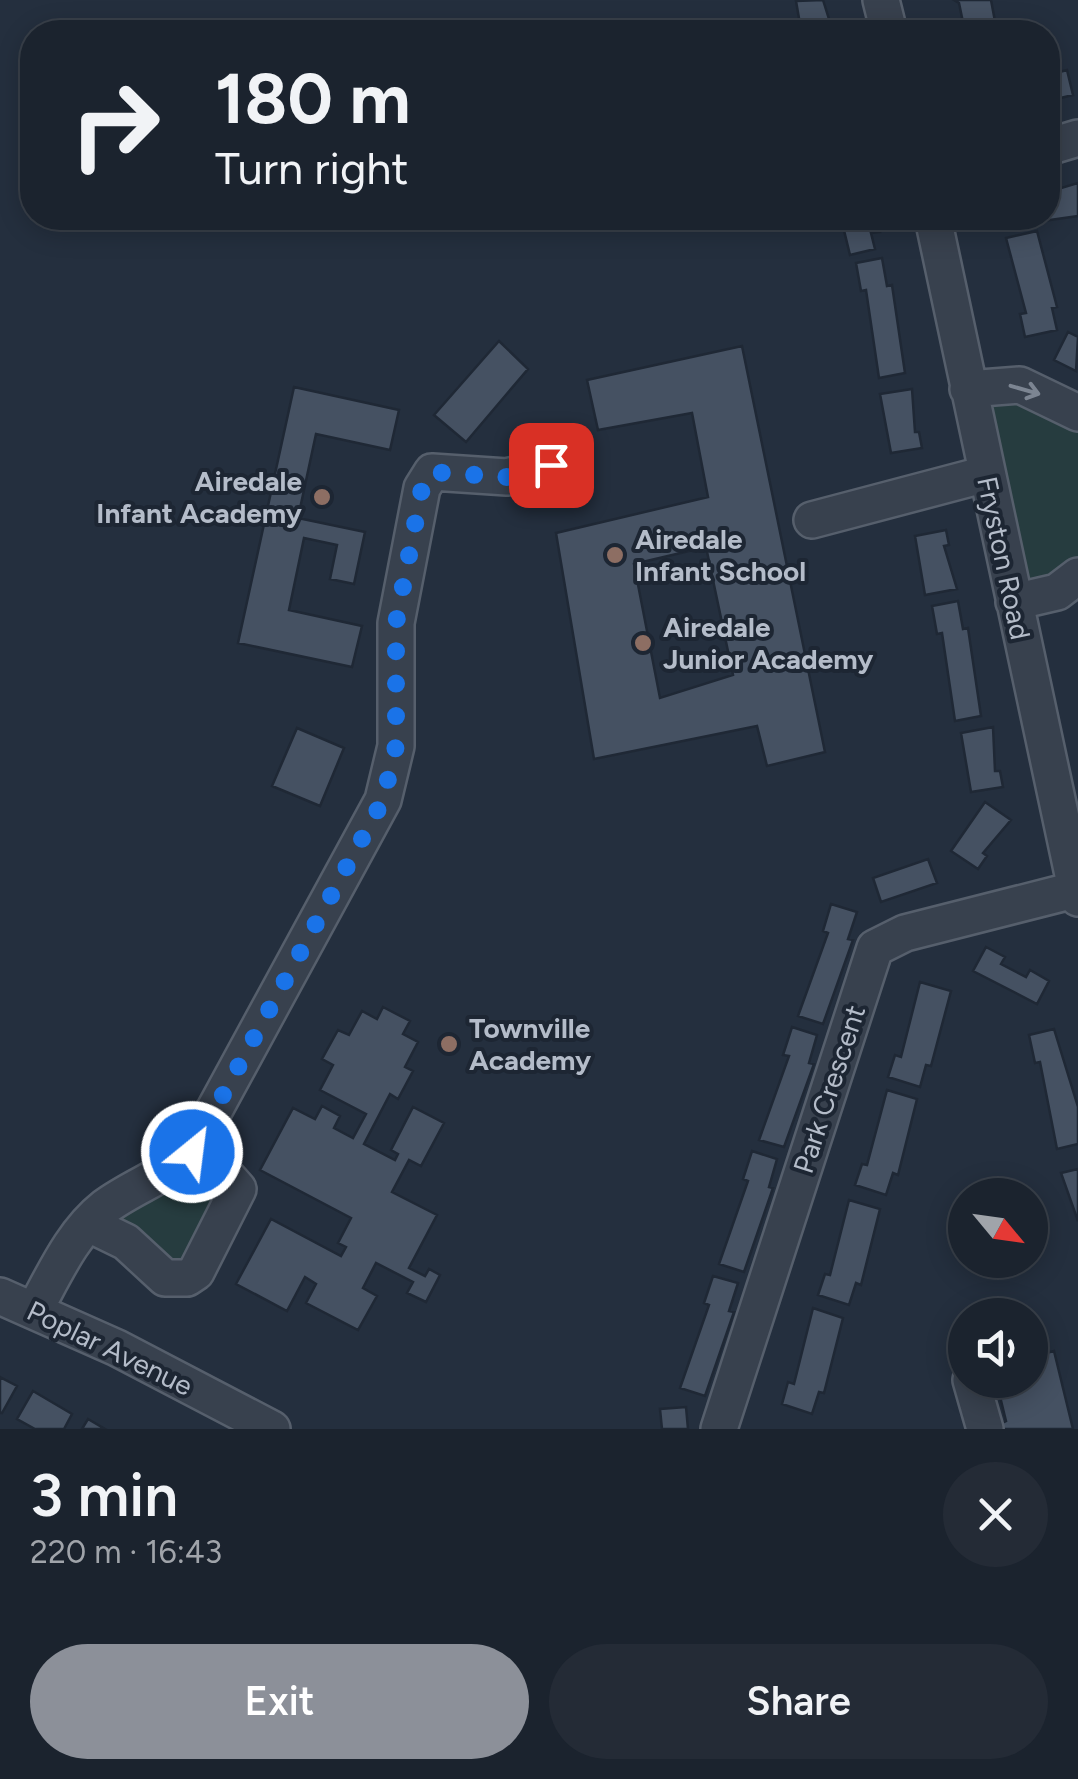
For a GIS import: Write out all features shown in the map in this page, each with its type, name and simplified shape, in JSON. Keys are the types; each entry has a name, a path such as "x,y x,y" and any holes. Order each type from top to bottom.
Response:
{"street":[{"name":"Fryston Road","path":"935,230 1077,893"},
{"path":"968,389 1020,385 1078,412"},
{"path":"34,1311 71,1244 88,1224 105,1207 178,1165 192,1152 383,800 396,746 396,623 422,488 432,472 496,478 551,465"},
{"path":"812,520 986,474"},
{"path":"1014,602 1058,592 1078,576"},
{"name":"Park Crescent","path":"719,1429 875,948 905,934 1077,893"},
{"path":"88,1224 126,1242 166,1278 188,1278 196,1272 238,1189 222,1172 178,1165"},
{"name":"Poplar Avenue","path":"0,1296 272,1429"},
{"path":"977,1398 985,1429"}],"green space":[{"path":"982,388 1078,413 1078,576 1028,599"},
{"path":"179,1176 222,1189 181,1268 110,1219"}],"building":[{"path":"823,0 829,20 799,20 796,1"},
{"path":"954,0 991,0 995,20 963,20 959,3"},
{"path":"1067,70 1073,95 1060,98 1060,72"},
{"path":"1078,183 1078,216 1060,219 1060,188"},
{"path":"844,230 880,230 871,233 875,249 850,255"},
{"path":"1037,231 1057,307 1052,308 1057,330 1025,337 1020,314 1026,313 1006,238"},
{"path":"882,258 887,286 892,285 905,373 879,378 866,290 861,291 856,263"},
{"path":"1068,332 1078,337 1076,371 1054,360"},
{"path":"499,341 528,369 466,442 434,415"},
{"name":"Airedale Infant School","path":"742,346 825,752 767,766 757,726 594,759 556,533 708,497 692,413 598,430 587,380","holes":["706,547 733,675 660,698 634,564"]},
{"path":"294,387 399,410 390,450 316,434 298,518 365,532 354,584 330,579 337,545 304,538 289,610 362,626 352,667 238,643"},
{"path":"912,389 915,432 919,432 922,448 891,453 880,394"},
{"path":"946,530 949,545 944,546 957,589 925,595 915,536"},
{"path":"958,601 963,629 968,628 981,716 955,721 942,633 937,634 932,606"},
{"path":"993,727 995,771 1000,771 1003,787 971,792 961,733"},
{"path":"297,728 344,748 320,806 272,786"},
{"path":"985,802 1011,820 983,853 987,856 978,869 951,851"},
{"path":"928,859 937,883 881,902 873,878"},
{"path":"831,904 857,912 848,939 853,940 823,1024 798,1016 828,933 823,931"},
{"path":"986,947 1005,957 1001,964 1026,977 1030,970 1049,981 1037,1004 973,971"},
{"path":"920,982 951,991 931,1066 926,1065 920,1087 888,1077 895,1055 901,1057"},
{"path":"383,1007 410,1021 403,1034 418,1042 405,1067 413,1071 398,1099 390,1094 364,1144 395,1160 398,1154 391,1150 413,1107 444,1123 421,1166 409,1160 392,1192 437,1215 409,1268 425,1276 429,1269 440,1275 426,1302 407,1293 413,1282 376,1263 363,1288 377,1296 358,1330 306,1303 316,1284 305,1277 287,1311 236,1284 271,1219 341,1256 346,1247 338,1243 351,1218 260,1170 293,1108 315,1119 322,1106 340,1116 334,1128 353,1138 366,1114 320,1090 333,1065 322,1059 338,1030 349,1035 362,1011 377,1019"},
{"path":"792,1027 817,1035 809,1063 814,1064 784,1147 759,1140 789,1056 783,1055"},
{"path":"1054,1029 1078,1107 1078,1144 1057,1149 1040,1062 1035,1063 1029,1035"},
{"path":"887,1090 917,1099 898,1175 893,1173 886,1195 855,1185 862,1164 867,1165"},
{"path":"752,1151 777,1159 769,1187 773,1188 744,1272 719,1264 748,1181 743,1179"},
{"path":"1078,1169 1078,1221 1061,1173"},
{"path":"849,1200 880,1209 861,1285 856,1283 849,1305 818,1295 825,1274 830,1275"},
{"path":"713,1276 738,1283 729,1311 734,1312 705,1396 680,1388 709,1305 704,1303"},
{"path":"813,1308 843,1318 824,1393 819,1392 812,1414 782,1404 788,1382 794,1384"},
{"path":"1054,1351 1073,1429 990,1429 1006,1421 1000,1398 1048,1398 1048,1352"},
{"path":"0,1377 17,1386 2,1413 0,1413"},
{"path":"33,1391 72,1414 64,1429 35,1429 17,1419"},
{"path":"686,1407 688,1429 662,1429 660,1409"},
{"path":"88,1419 105,1429 82,1429"}],"place":[{"name":"Airedale Infant Academy","path":"322,497"},
{"name":"Airedale Infant School","path":"615,555"},
{"name":"Airedale Junior Academy","path":"643,643"},
{"name":"Townville Academy","path":"449,1044"}],"route":[{"path":"192,1152 383,800 396,746 396,623 422,488 432,472 507,477 551,465"}]}
